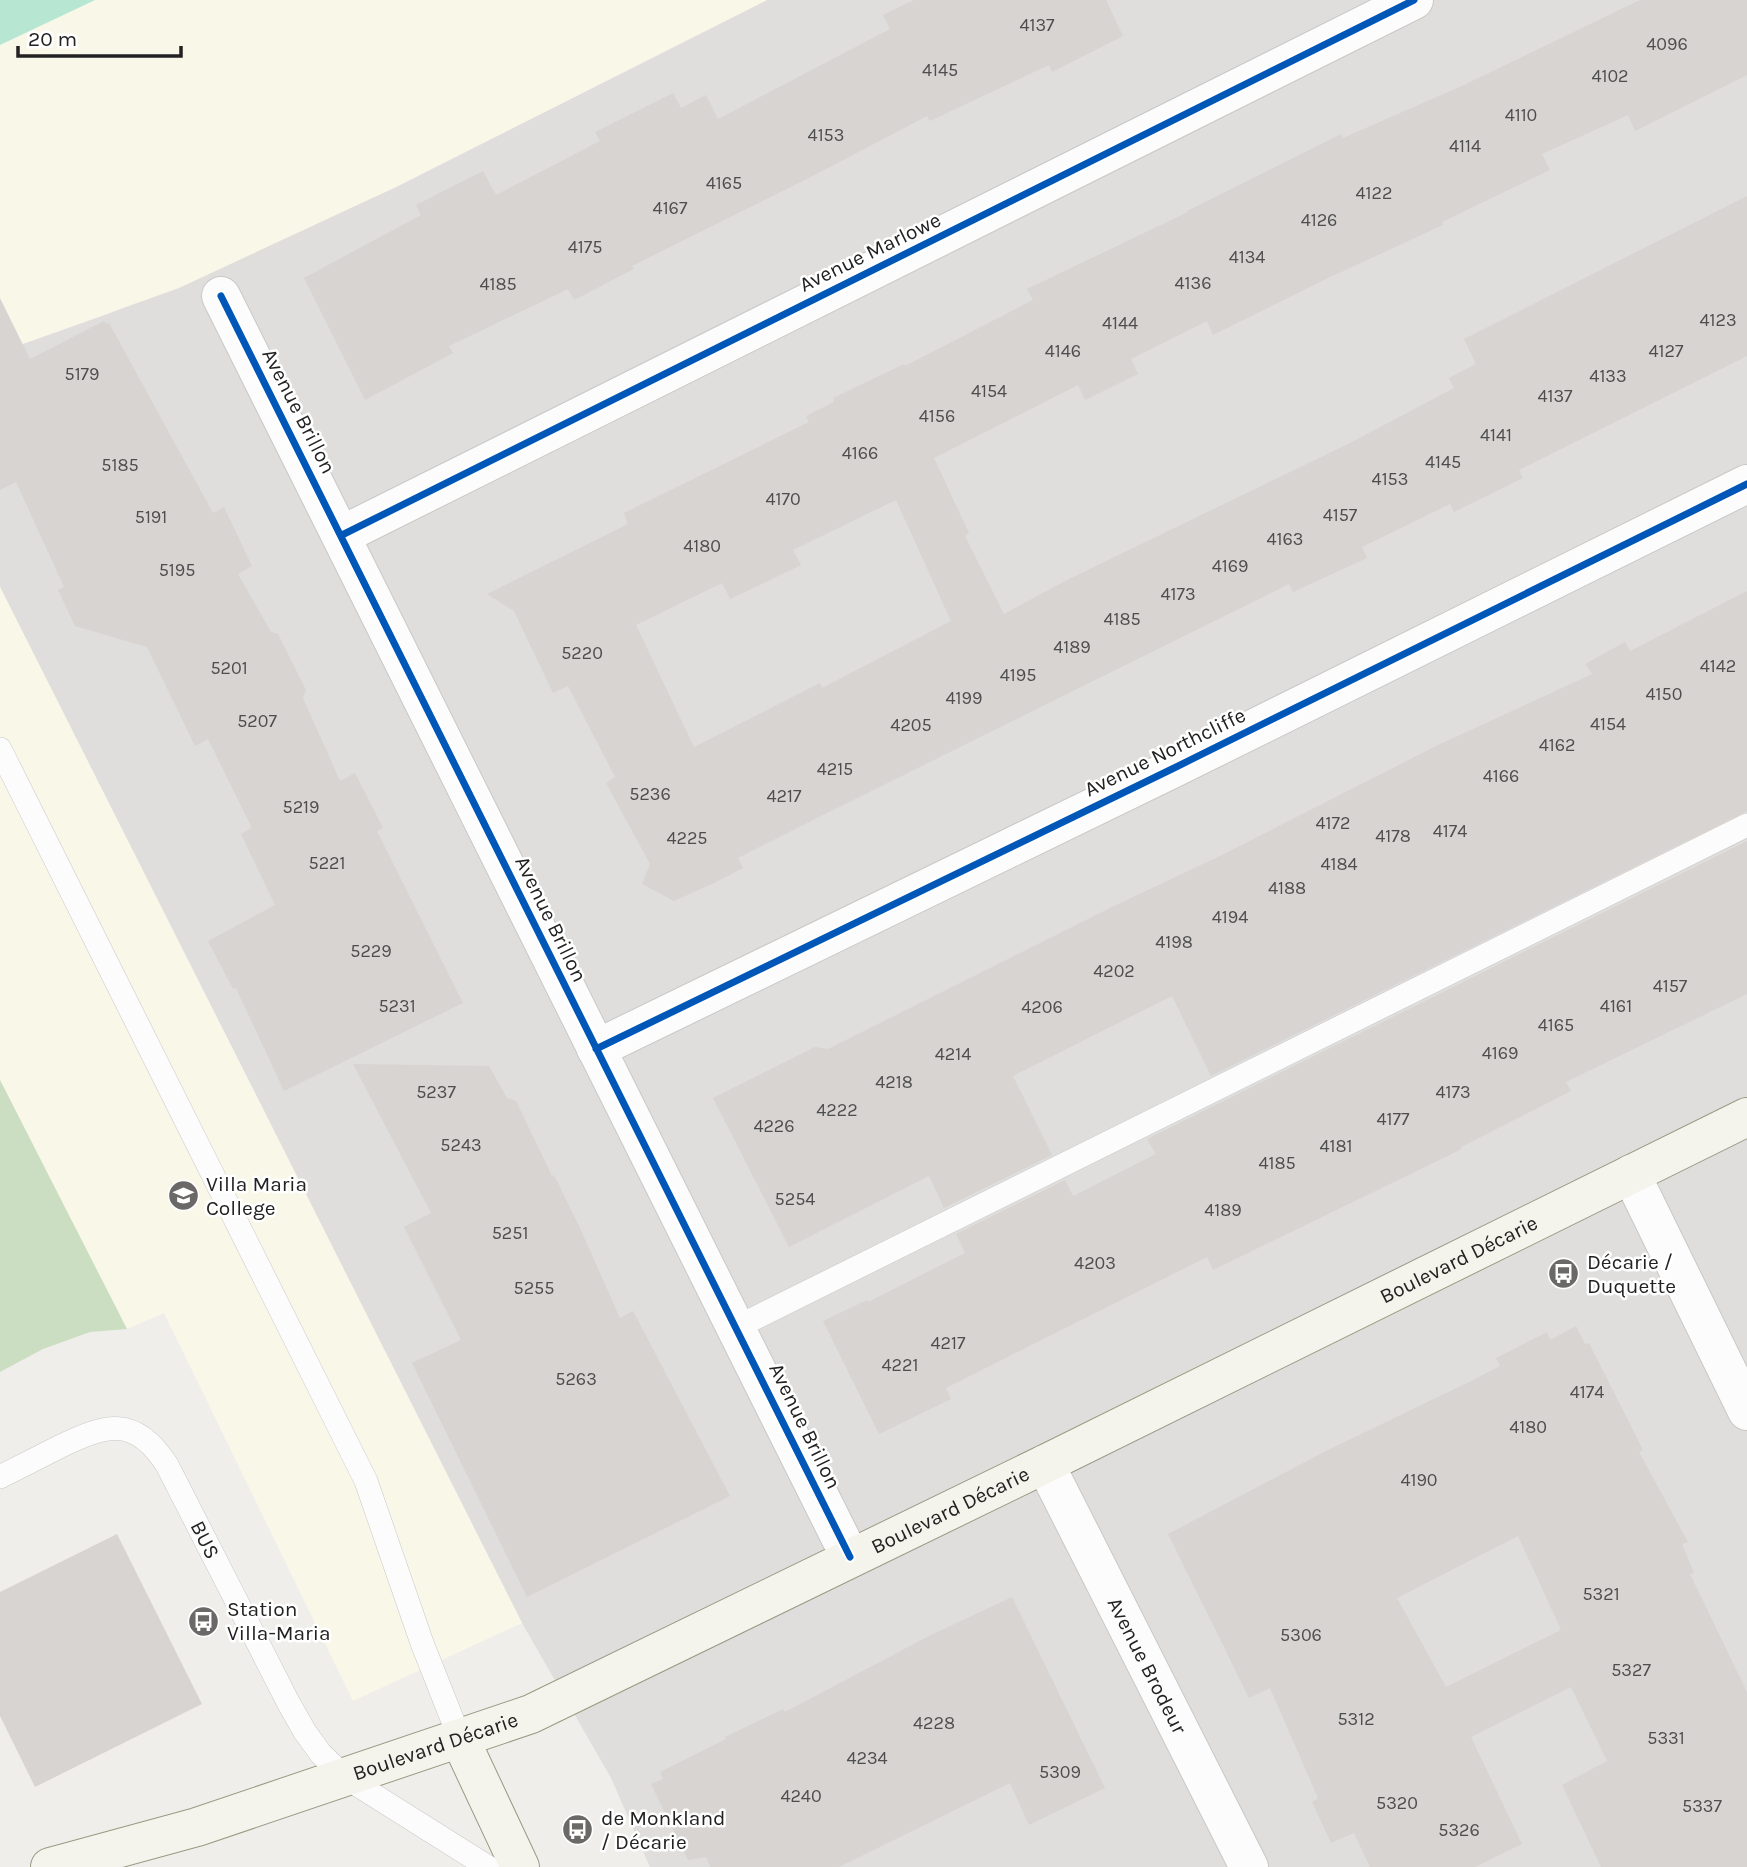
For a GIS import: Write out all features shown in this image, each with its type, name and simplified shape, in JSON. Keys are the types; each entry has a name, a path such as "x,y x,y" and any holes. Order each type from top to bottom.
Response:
{"main road":[{"name":"Boulevard Décarie","path":"50,1867 197,1827 541,1709 1045,1464 1747,1117"},
{"path":"460,1738 520,1867"}],"street":[{"name":"Avenue Marlowe","path":"342,535 1415,0"},
{"name":"Avenue Brillon","path":"221,296 850,1557"},
{"name":"Avenue Northcliffe","path":"596,1048 1172,769 1747,484"},
{"path":"1631,1174 1747,1411"},
{"name":"Avenue Brodeur","path":"1045,1464 1249,1867"}],"lane":[{"path":"0,749 366,1480 422,1643 460,1738"},
{"path":"737,1327 1747,825"},
{"name":"BUS","path":"0,1477 90,1432 108,1428 126,1429 143,1436 157,1448 167,1465 305,1732 321,1754 345,1777 488,1867"}],"shaded area":[{"path":"0,0 767,0 394,188 179,288 0,352"},
{"path":"767,0 1747,0 1747,1867 650,1867 611,1778 522,1623 0,587 0,352 108,314 394,188"},
{"name":"Villa Maria College","path":"0,587 522,1623 353,1701 164,1313 127,1329 0,1080"}],"green space":[{"path":"0,0 95,0 0,45"},
{"path":"0,1080 127,1329 90,1332 43,1349 0,1372"}],"building":[{"path":"914,0 1106,0 1123,36 1052,72 1049,65 930,121 927,116 632,266 634,269 574,300 568,289 449,346 453,353 365,400 304,278 421,215 416,205 483,171 496,195 600,141 595,132 673,93 681,108 706,95 718,119 890,29 883,15"},
{"path":"1640,0 1747,0 1747,75 1635,131 1628,115 1542,154 1550,170 1442,222 1443,225 1213,335 1207,321 1131,359 1138,374 1085,400 1078,385 934,458 969,533 965,536 1004,614 1067,580 1350,443 1454,388 1449,378 1476,364 1464,339 1747,196 1747,356 1519,470 1523,478 1454,512 1450,504 1362,547 1367,558 1293,592 1289,584 738,858 743,868 714,883 674,901 642,884 650,864 606,783 615,777 568,686 553,693 514,611 487,594 628,524 624,513 809,422 806,416 834,402 833,398 904,364 905,366 1033,300 1027,289 1188,212 1341,134 1343,138 1464,85","holes":["896,500 951,621 822,688 820,683 694,747 636,625 722,583 730,599 764,583 801,565 793,550"]},
{"path":"0,298 30,359 104,321 109,323 213,513 224,507 252,566 238,574 271,632 278,634 306,690 303,698 340,781 355,773 383,828 377,831 463,1003 284,1091 236,988 233,989 208,941 275,905 241,834 252,828 208,739 195,746 147,647 75,626 58,590 64,587 16,482 0,490"},
{"path":"1747,591 1747,811 1211,1076 1172,996 1013,1076 1052,1155 944,1208 929,1176 789,1247 713,1098 815,1047 828,1049 1222,855 1436,746 1592,674 1585,664 1625,642 1630,651"},
{"path":"1747,841 1747,994 1566,1082 1571,1091 1461,1147 1462,1149 1213,1270 1207,1257 946,1388 951,1399 879,1434 823,1321 867,1300 868,1302 965,1253 956,1234 1065,1180 1073,1196 1156,1154 1147,1139"},
{"path":"353,1064 489,1066 507,1098 516,1101 580,1228 620,1318 633,1311 730,1496 527,1597 412,1363 461,1340 404,1227 431,1213"},
{"path":"1576,1326 1585,1344 1589,1343 1643,1450 1639,1452 1688,1542 1682,1544 1694,1573 1690,1574 1747,1692 1747,1867 1601,1867 1562,1785 1607,1761 1571,1687 1471,1737 1522,1844 1475,1867 1370,1867 1354,1833 1331,1843 1312,1802 1318,1798 1270,1688 1249,1698 1168,1534 1324,1452 1500,1366 1496,1358 1547,1332 1550,1340","holes":["1518,1536 1561,1630 1446,1687 1397,1598"]},
{"path":"117,1534 202,1704 35,1787 0,1716 0,1592"},
{"path":"1012,1597 1105,1788 1029,1825 1010,1783 839,1867 710,1867 706,1857 688,1860 651,1784 663,1779 660,1772 726,1739 725,1737 783,1709 785,1712 929,1636"}],"cycle path":[{"path":"342,535 1414,0"},
{"path":"221,296 850,1557"},
{"path":"596,1049 1172,769 1747,484"}],"place":[{"name":"Villa Maria College","path":"183,1196"},
{"name":"Décarie / Duquette","path":"1564,1274"},
{"name":"Station Villa-Maria","path":"204,1621"},
{"name":"de Monkland / Décarie","path":"578,1830"}]}
